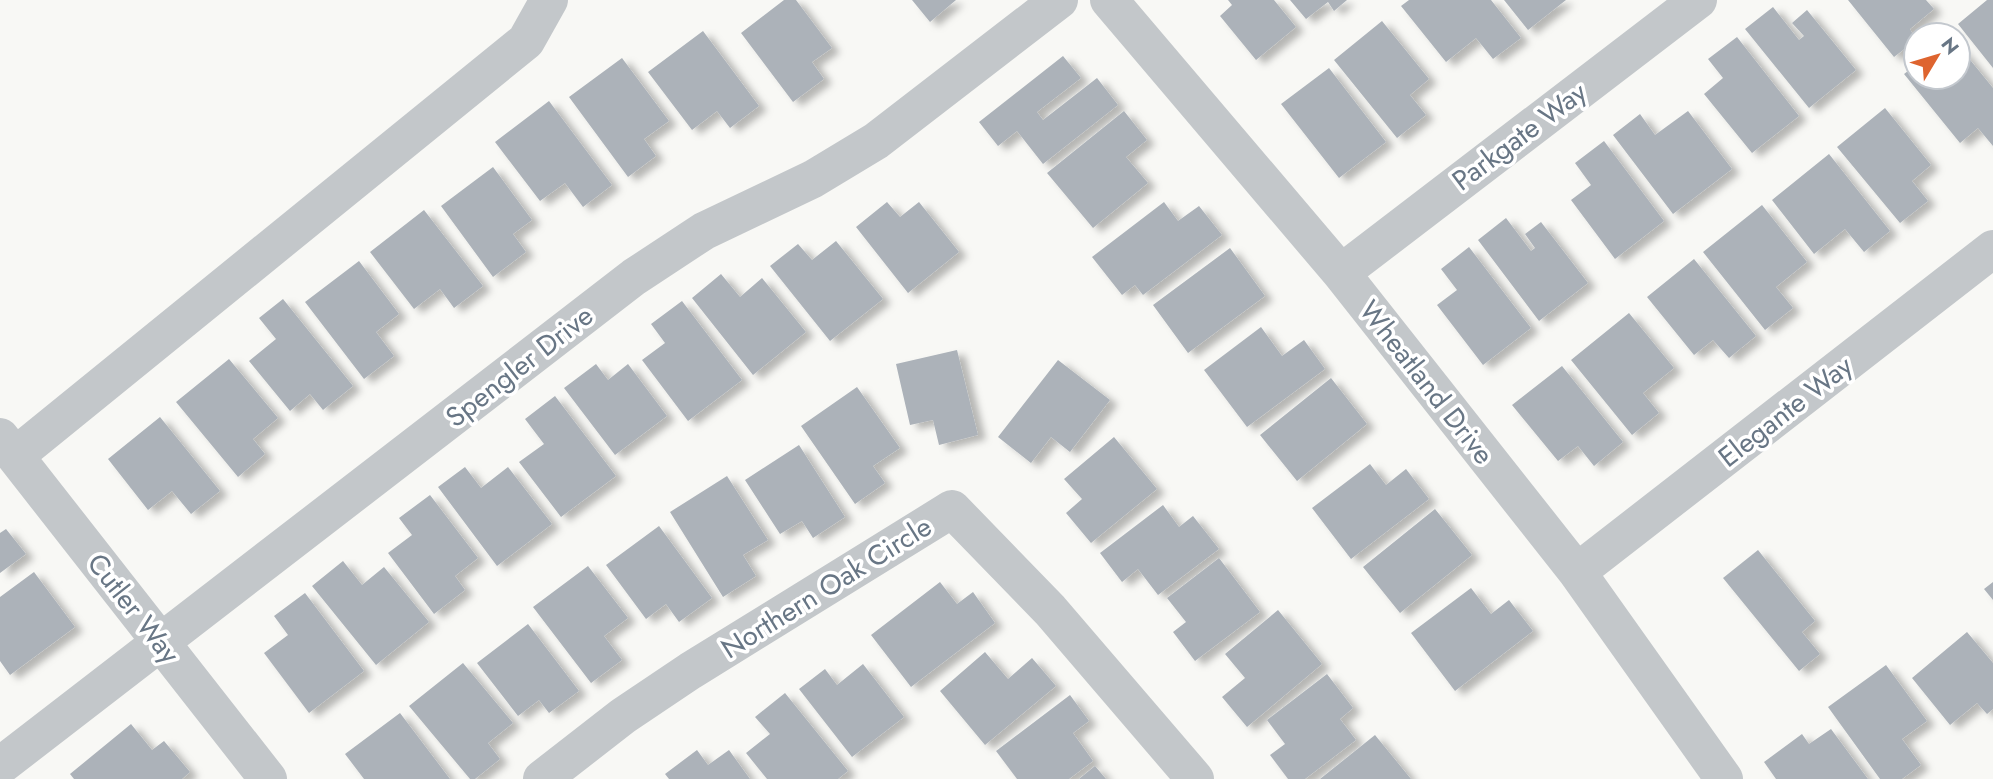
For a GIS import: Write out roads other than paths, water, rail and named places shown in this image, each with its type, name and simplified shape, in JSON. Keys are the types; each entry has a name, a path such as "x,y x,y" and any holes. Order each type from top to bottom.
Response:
{"street":[{"path":"7,447 526,41 549,0"},
{"name":"Spengler Drive","path":"0,766 661,258 704,231 813,179 876,141 1059,0"},
{"name":"Wheatland Drive","path":"1109,0 1341,273 1577,572 1724,779"},
{"name":"Parkgate Way","path":"1341,273 1698,0"},
{"name":"Elegante Way","path":"1577,572 1993,250"},
{"name":"Cutler Way","path":"7,447 268,779"},
{"name":"Northern Oak Circle","path":"542,779 623,716 678,679 952,509 1050,610 1195,779"}]}
